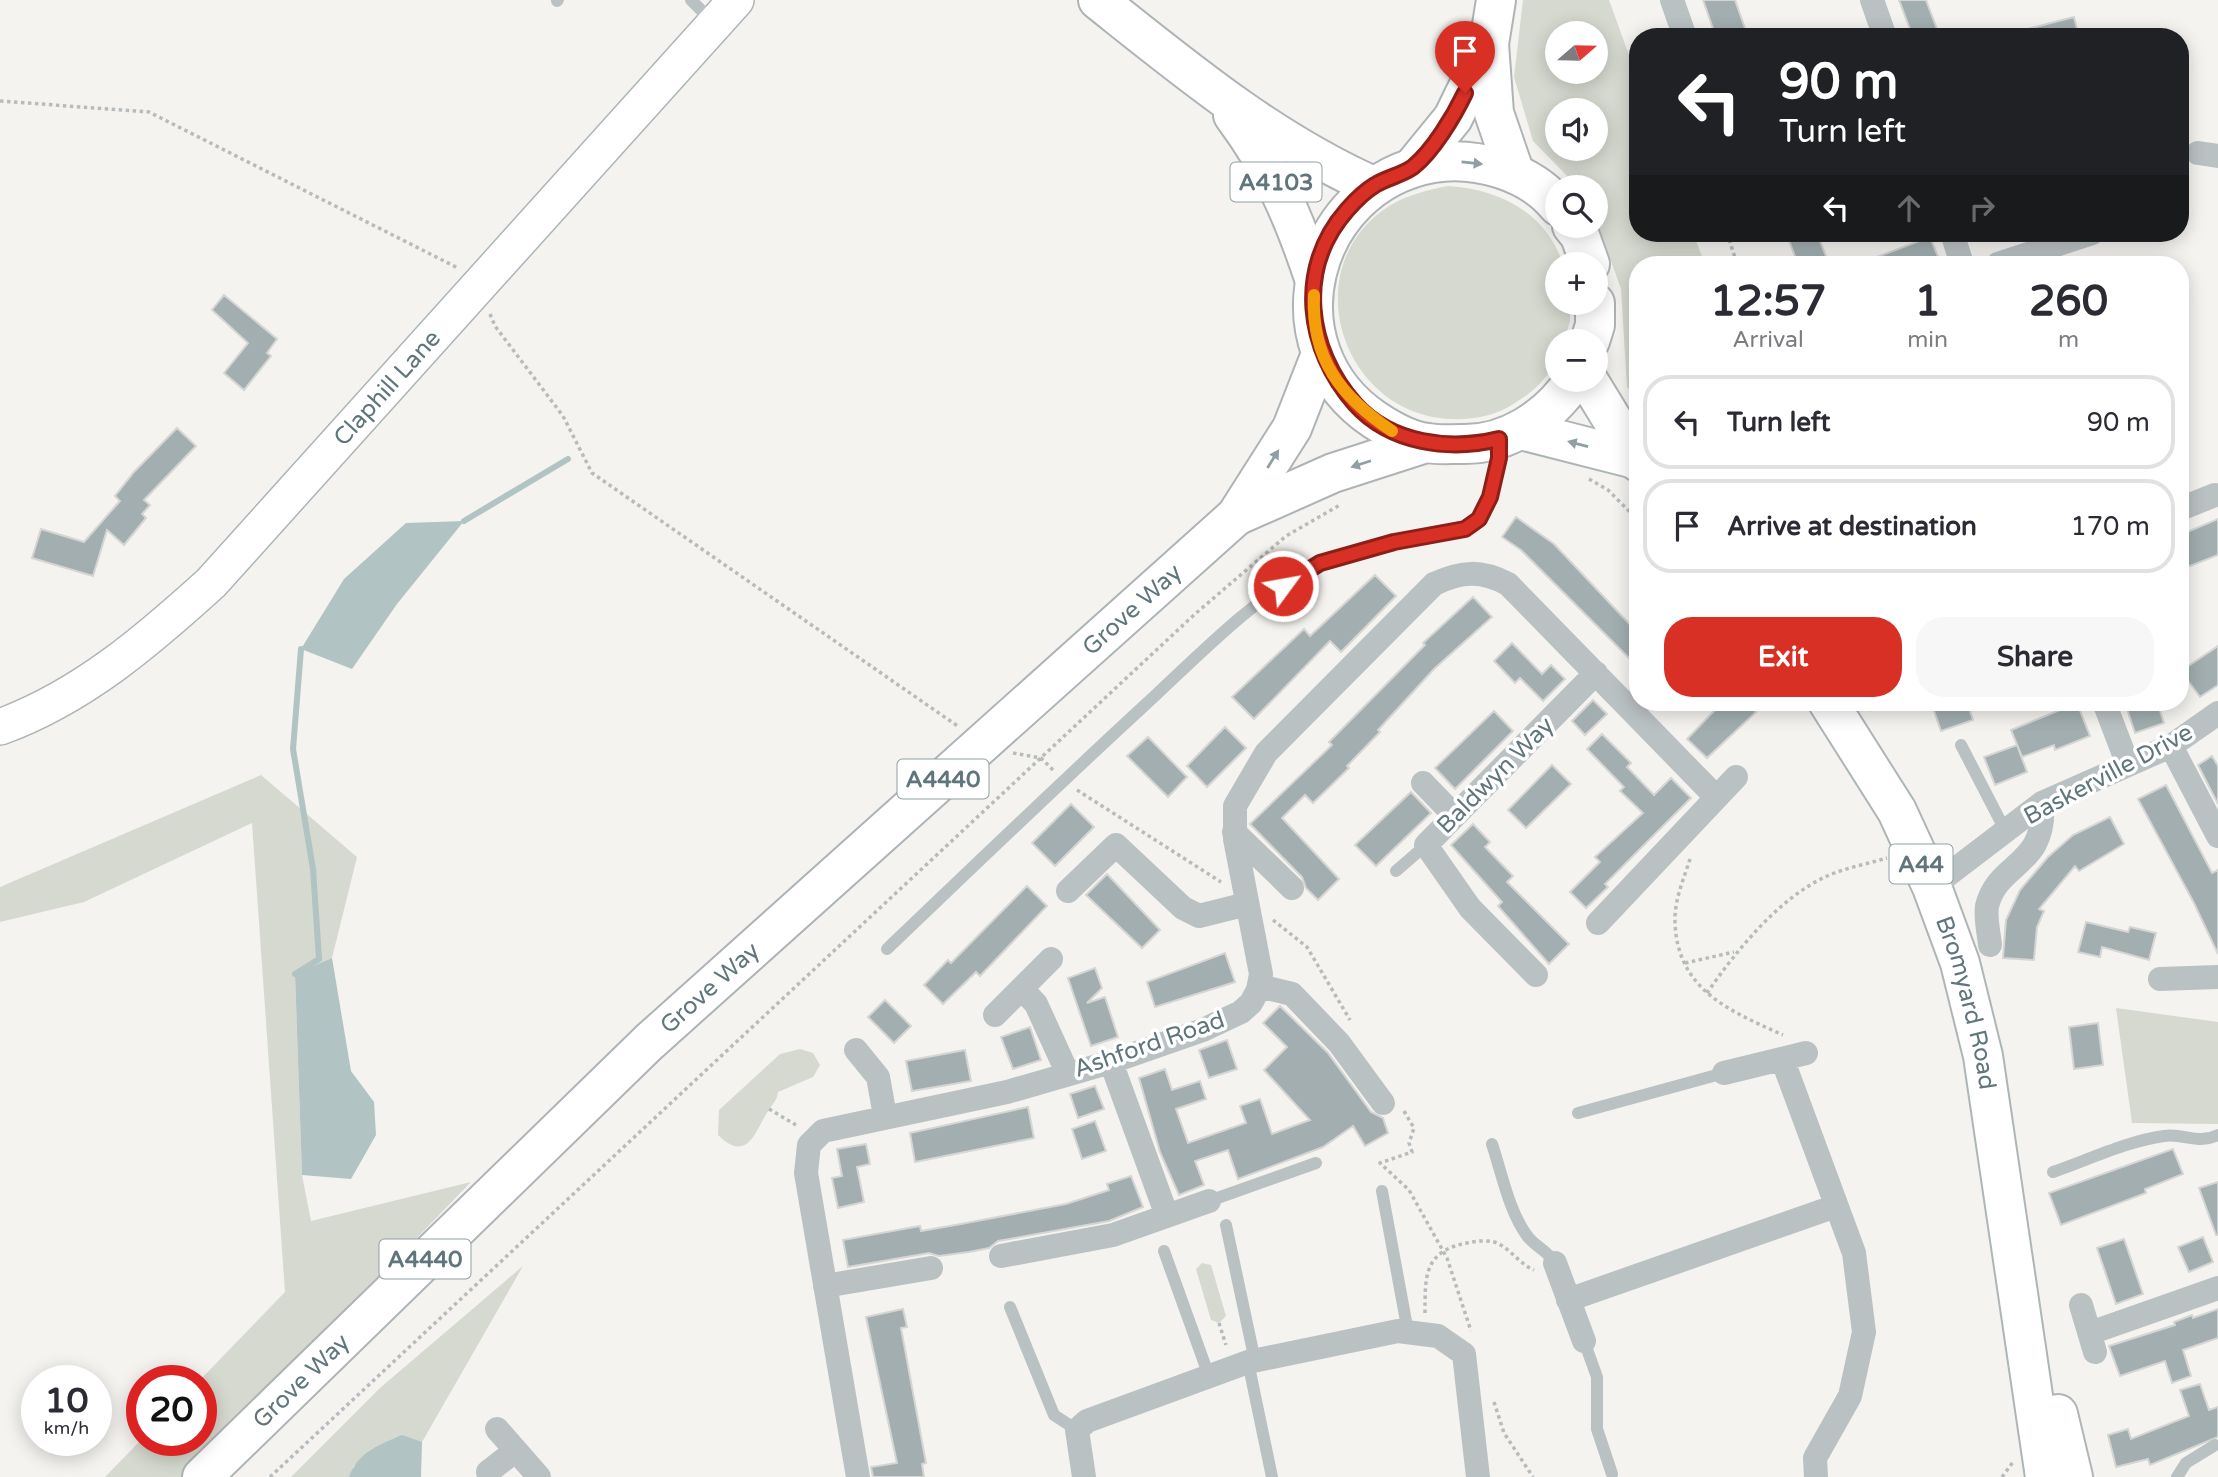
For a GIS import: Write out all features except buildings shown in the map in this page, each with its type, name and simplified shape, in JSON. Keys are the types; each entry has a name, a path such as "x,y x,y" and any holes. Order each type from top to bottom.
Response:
{"main road":[{"name":"A4103","path":"1098,0 1220,97 1327,165 1373,186"},
{"path":"1496,0 1489,44 1494,113 1515,174"},
{"path":"1413,167 1453,118 1489,44"},
{"name":"A4103","path":"1220,97 1258,150 1291,210 1314,278"},
{"path":"1545,196 1515,174 1482,163 1447,160 1413,167 1373,186 1346,211 1326,242 1314,278 1313,316 1321,354 1338,385 1362,411 1392,431 1426,443 1475,445 1510,434 1545,414 1564,392"},
{"name":"Grove Way","path":"202,1477 649,1042 1236,516 1292,428 1321,354"},
{"path":"1595,392 1629,447"},
{"path":"1510,434 1629,458"},
{"name":"Grove Way","path":"1236,516 1333,473 1426,443"},
{"name":"Bromyard Road","path":"1834,711 1897,811 1932,887 1960,963 1976,1028 2000,1167 2073,1477"},
{"name":"Bromyard Road","path":"2000,1167 2031,1466"}],"street":[{"path":"1672,0 1682,28"},
{"path":"1872,0 1882,28"},
{"name":"Claphill Lane","path":"0,727 93,680 137,650 211,583 478,289 714,8"},
{"path":"2022,256 2065,242"},
{"path":"2189,505 2215,495"},
{"path":"1383,1103 1339,1043 1293,995 1259,986 1258,960 1234,831 1235,806 1266,753 1434,584 1470,572 1490,575 1508,584 1629,707"},
{"name":"Baldwyn Way","path":"1536,975 1470,908 1426,845 1596,673"},
{"path":"1633,711 1716,797"},
{"path":"2107,711 2128,765"},
{"name":"Baskerville Drive","path":"1932,887 2042,803 2171,746 2218,713"},
{"path":"2171,746 2218,836"},
{"path":"1598,923 1736,777"},
{"path":"1423,783 1454,815"},
{"path":"1990,945 1988,904 2003,880 2026,858 2042,834 2042,803"},
{"path":"1234,831 1292,888"},
{"path":"1068,891 1116,845 1183,908 1199,916 1247,904"},
{"path":"995,1015 1023,990 1051,959"},
{"path":"2161,979 2218,977"},
{"name":"Ashford Road","path":"816,1138 823,1131 1007,1092 1067,1072 1111,1062 1222,1022 1251,1003 1259,986"},
{"path":"1023,990 1036,1004 1067,1072"},
{"path":"856,1050 878,1077 885,1116"},
{"path":"1724,1073 1795,1057 1836,1206 1854,1253 1864,1332 1850,1396 1815,1458 1816,1477"},
{"path":"1111,1062 1167,1216"},
{"path":"816,1138 809,1145 806,1173 858,1477"},
{"path":"1001,1256 1079,1244 1209,1202"},
{"path":"1568,1300 1836,1206"},
{"path":"1555,1264 1584,1341"},
{"path":"825,1286 931,1268"},
{"path":"2081,1305 2092,1343 2218,1288"},
{"path":"1084,1477 1077,1430 1087,1420 1251,1361 1398,1331 1438,1335 1464,1354 1478,1477"},
{"path":"497,1429 539,1477"},
{"path":"486,1474 515,1451"}],"lane":[{"path":"887,949 1064,780 1265,598 1320,563 1394,542 1465,529 1479,519 1490,497 1499,458 1510,434"},
{"path":"1961,745 2005,830"},
{"path":"1396,871 1426,845"},
{"path":"1578,1113 1724,1073"},
{"path":"2053,1172 2152,1139 2172,1136 2208,1140 2218,1135"},
{"path":"1492,1144 1521,1225 1530,1239 1549,1253 1555,1264"},
{"path":"1209,1202 1316,1163"},
{"path":"1382,1191 1418,1334"},
{"path":"1226,1225 1272,1477"},
{"path":"1164,1251 1209,1376"},
{"path":"1010,1307 1054,1415 1077,1430"},
{"path":"1584,1341 1597,1377 1597,1429 1612,1474"},
{"path":"2177,1477 2186,1463 2215,1445"}],"path":[{"path":"0,101 149,111 459,268 478,289 495,326 563,416 592,473 957,726"},
{"path":"1041,758 1058,775"},
{"path":"1697,817 1698,831 1675,921 1685,963 1693,980 1733,1013 1791,1039 1795,1057"},
{"path":"1707,993 1736,952 1802,890 1827,876 1893,856"},
{"path":"1685,963 1736,952"},
{"path":"769,1109 816,1138"},
{"path":"1409,1143 1412,1152 1381,1163 1409,1190 1443,1250 1471,1333"},
{"path":"1418,1334 1431,1261 1443,1250 1480,1241 1497,1243 1524,1266 1537,1272 1555,1264"},
{"path":"1492,1396 1504,1433 1533,1477"},
{"path":"2002,1477 2031,1466"}],"shaded area":[{"path":"1523,0 1609,0 1629,55 1629,242 1696,242 1702,256 1629,256 1629,390 1621,289 1603,238 1608,238 1608,175 1566,175 1553,161 1608,161 1608,98 1545,98 1545,153 1533,141 1514,77"},
{"path":"1448,186 1486,192 1503,199 1533,218 1558,252 1545,252 1545,315 1570,315 1568,329 1545,329 1545,378 1524,397 1492,414 1450,419 1412,411 1381,392 1358,365 1343,334 1338,299 1343,264 1360,232 1389,206 1417,193"},
{"path":"464,521 397,604 352,669 301,649 344,579 406,523"},
{"path":"261,775 357,857 332,958 295,975 302,1175 311,1221 471,1182 217,1444 217,1365 214,1365 285,1292 252,823 84,902 0,922 0,887"},
{"path":"332,958 351,1071 374,1102 376,1135 351,1179 302,1175 295,974"},
{"path":"2116,1008 2218,1022 2218,1124 2132,1123"},
{"path":"800,1049 813,1053 820,1065 813,1077 778,1092 755,1134 744,1145 728,1143 718,1135 719,1110 780,1054"},
{"path":"1202,1263 1211,1265 1226,1316 1219,1323 1211,1320 1196,1269"},
{"path":"523,1266 422,1442 353,1466 353,1477 291,1477 380,1388"},
{"path":"402,1435 422,1442 421,1477 349,1477 364,1455"},
{"path":"126,1455 205,1456 185,1477 105,1477"}],"waterway":[{"path":"464,521 568,459"},
{"path":"295,974 319,959 313,869 293,749 301,649"}],"slow traffic":[{"path":"1314,295 1313,316 1321,354 1338,385 1362,411 1392,431"}],"route":[{"path":"1283,586 1320,563 1394,542 1465,529 1479,519 1490,497 1499,458 1499,439 1475,445 1426,443 1392,431 1362,411 1338,385 1321,354 1313,316 1314,278 1326,242 1346,211 1373,186 1413,167 1453,118 1465,93"}]}
